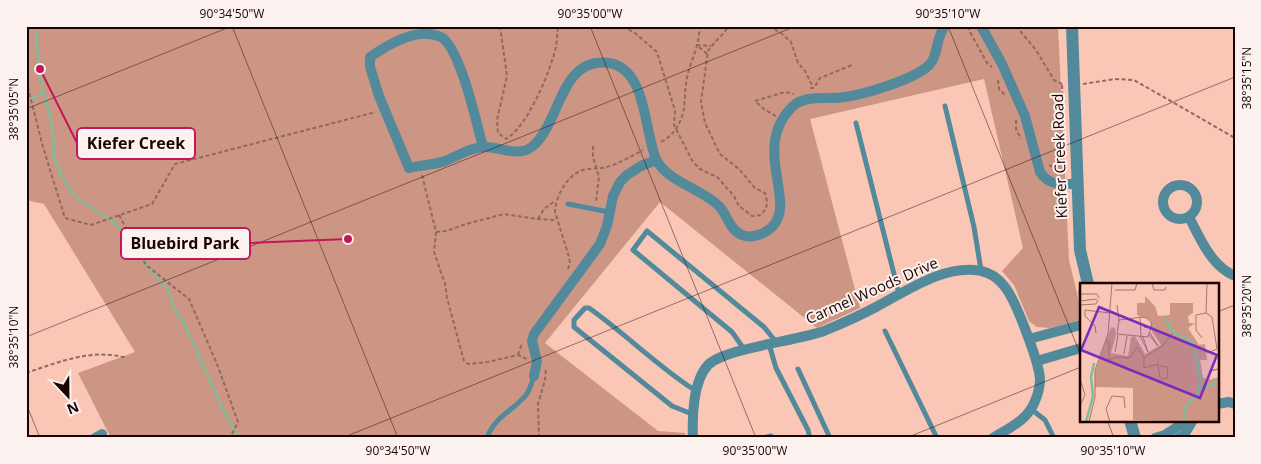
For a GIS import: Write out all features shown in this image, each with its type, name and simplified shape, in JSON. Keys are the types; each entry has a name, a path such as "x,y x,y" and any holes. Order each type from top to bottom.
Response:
{"street":[{"path":"981,26 1002,64 1025,116 1040,172 1044,179 1055,183 1077,184"},
{"name":"Kiefer Creek Road","path":"1072,26 1080,250 1088,283"},
{"path":"483,147 461,70 450,47 441,38 428,35 413,35 384,47 370,57 370,67 385,110 409,168 445,161 464,152 483,147 510,152 523,151 532,146 550,120 570,80 586,65 610,63 621,67 631,77 642,105 656,160 668,173 718,206 735,231 749,236 760,234 774,226 780,217 781,202 774,156 774,141 782,118 795,104 809,98 846,97 860,94 904,79 929,66 942,28"},
{"path":"534,376 537,361 532,341 534,334 600,244 607,226 608,212 613,196 620,182 641,166 656,160"},
{"path":"1189,217 1211,256 1220,266 1235,276"},
{"name":"Carmel Woods Drive","path":"693,438 692,414 696,392 704,370 709,364 724,356 745,350 812,335 874,308 937,276 956,270 981,271"},
{"path":"981,271 996,278 1006,289 1029,339 1037,361 1040,379 1038,391 1031,409 1021,420 993,438"},
{"path":"1029,339 1080,325"},
{"path":"1037,361 1080,348"},
{"path":"1218,404 1229,402 1235,404"},
{"path":"1131,422 1135,438"},
{"path":"1155,438 1165,435 1185,422"},
{"path":"1179,438 1184,435 1192,422"}],"lane":[{"path":"945,106 974,227 981,271"},
{"path":"856,123 899,294"},
{"path":"568,204 608,212"},
{"path":"745,350 732,332 633,250 647,231 764,327 773,343 776,368 808,430 810,438"},
{"path":"692,414 672,406 574,327 574,320 585,308 589,308 610,323 678,380 696,392"},
{"path":"885,331 937,438"},
{"path":"798,369 830,438"},
{"path":"487,438 489,430 496,422 527,394 534,376"},
{"path":"1031,409 1044,420 1054,438"},
{"path":"763,438 771,436 773,438"}],"path":[{"path":"26,32 28,26"},
{"path":"500,26 507,76 497,120 498,133 506,139 511,136 523,121 543,88 556,47 558,28 561,26"},
{"path":"623,26 635,33 657,52 675,111 674,124 693,162 700,169 717,177 734,196 739,206 746,212 752,216 761,215 766,210 768,202 765,193 755,188 738,169 720,154 705,123 701,102 707,54 712,46 722,37 728,26"},
{"path":"768,26 781,33 791,42 798,63 814,87"},
{"path":"1016,26 1036,50 1054,80 1062,84 1073,85 1115,80 1134,80 1235,138"},
{"path":"707,54 697,45 712,46"},
{"path":"804,90 814,87 820,78 852,65"},
{"path":"26,74 42,147 66,218 91,225 152,204 175,164 385,110"},
{"path":"782,118 765,110 756,102 785,92 797,94"},
{"path":"593,146 593,157 599,177 594,210"},
{"path":"419,166 436,232 434,252 445,284 464,361 468,364 488,362 518,355"},
{"path":"537,219 544,209 557,200"},
{"path":"436,232 446,231 504,214 556,220"},
{"path":"119,215 146,265 189,299 238,422 230,438"},
{"path":"26,373 79,357 114,354 127,358"}],"shaded area":[{"path":"26,26 1058,26 1069,260 1080,306 1080,320 1050,328 1037,327 1029,321 1014,285 1002,271 1023,248 984,79 810,119 860,308 817,328 660,202 545,343 658,431 685,433 685,438 111,438 78,373 135,352 44,204 26,200"}],"waterway":[{"path":"37,26 37,48 43,92 54,139 53,155 61,174 70,190 78,199 110,219 130,239 148,266 167,289 175,310 184,323 226,416 238,438"},
{"path":"26,103 43,92"}],"place":[{"name":"Kiefer Creek","path":"40,69"},
{"name":"Bluebird Park","path":"348,239"}]}
